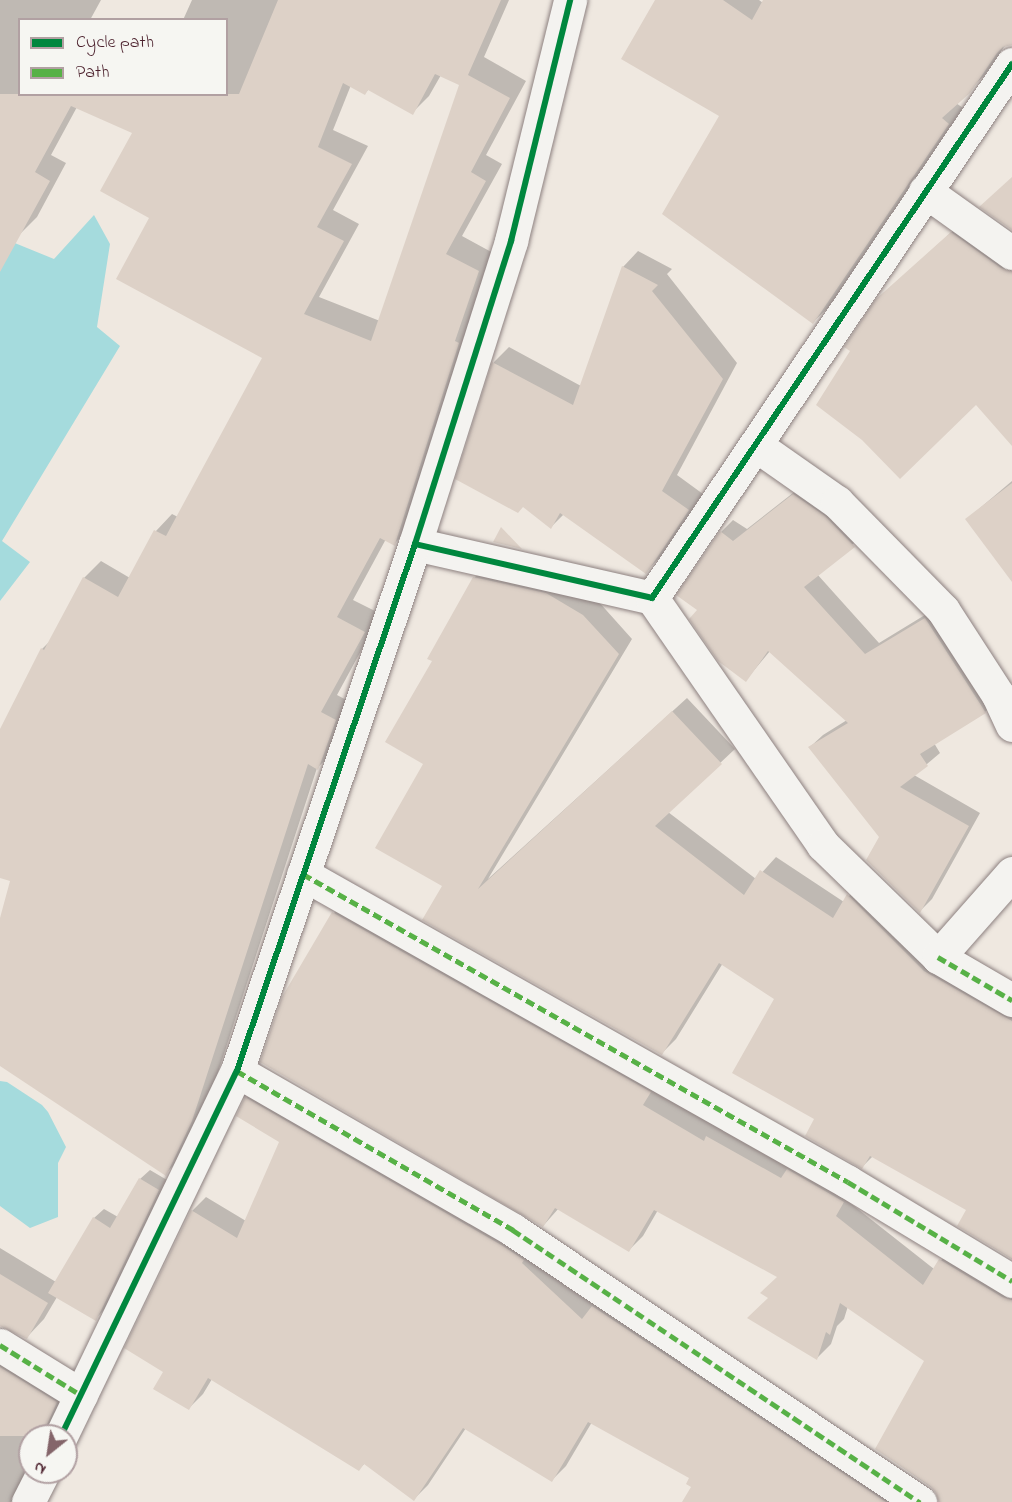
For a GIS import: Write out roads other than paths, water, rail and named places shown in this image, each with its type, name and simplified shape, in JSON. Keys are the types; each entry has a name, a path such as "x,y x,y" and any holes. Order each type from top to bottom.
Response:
{"street":[{"path":"67,1424 237,1071 416,544 511,241 570,0"},
{"path":"652,598 757,446 925,191 1012,64"},
{"path":"925,191 1012,253"},
{"path":"757,446 837,502 943,610 998,695 1012,725"},
{"path":"416,544 652,598 823,845 938,957 1012,1000"},
{"path":"938,957 1012,873"},
{"path":"303,874 848,1182 1012,1281"},
{"path":"237,1071 513,1230 920,1502"},
{"path":"0,1346 81,1395"},
{"path":"28,1502 37,1484"}],"water":[{"path":"94,215 110,244 97,327 120,346 2,541 30,562 0,601 0,237 54,259"},
{"path":"0,1081 7,1082 42,1105 66,1147 58,1163 58,1217 30,1228 0,1206"}]}
